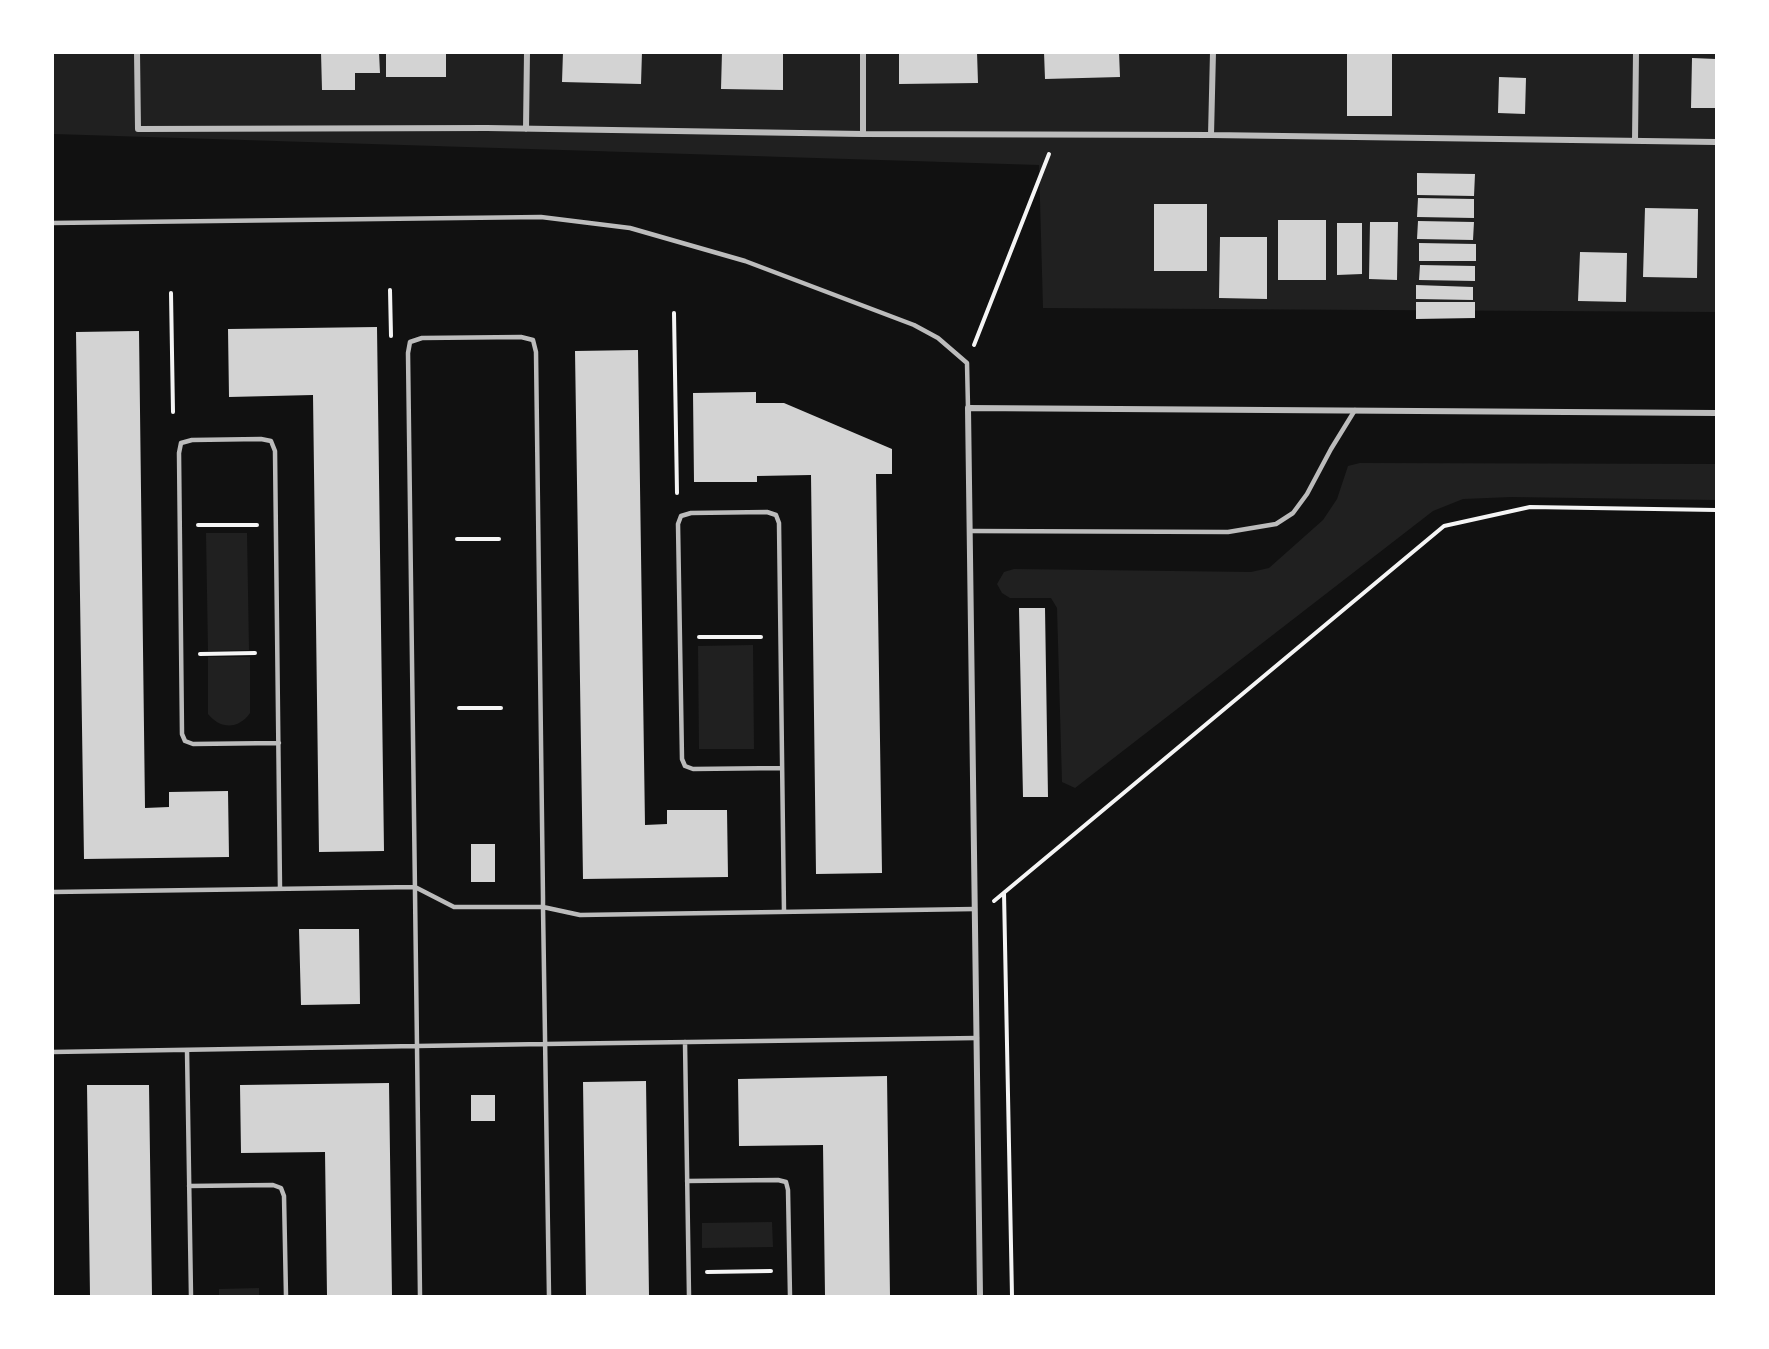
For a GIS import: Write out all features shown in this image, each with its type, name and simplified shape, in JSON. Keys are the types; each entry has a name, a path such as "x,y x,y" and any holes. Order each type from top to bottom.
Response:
{"street":[{"path":"137,52 138,129 526,129 1716,142"},
{"path":"526,129 527,52"},
{"path":"862,134 863,52"},
{"path":"1211,135 1213,52"},
{"path":"1635,141 1636,52"},
{"path":"980,1296 968,408 1716,413"}],"lane":[{"path":"52,223 541,217 630,228 745,261 914,326 938,338 967,363 968,408"},
{"path":"420,1296 408,353 410,342 422,338 521,337 533,340 536,352 549,1296"},
{"path":"970,531 1228,532 1276,524 1293,513 1307,494 1355,410"},
{"path":"279,743 193,744 185,741 182,734 178,453 181,443 192,440 261,439 271,441 275,451 279,743 280,889"},
{"path":"782,768 693,769 685,766 682,759 678,524 681,516 691,513 767,512 776,515 779,523 784,912"},
{"path":"52,892 415,887 454,908 543,908 580,915 975,909"},
{"path":"52,1052 976,1038"},
{"path":"685,1042 689,1296"},
{"path":"187,1050 191,1296"},
{"path":"687,1181 778,1180 786,1182 790,1296"},
{"path":"189,1186 273,1185 281,1188 284,1196 286,1296"}],"path":[{"path":"967,363 1056,135"},
{"path":"171,293 173,412"},
{"path":"674,313 677,493"},
{"path":"975,909 995,900 1444,526 1530,507 1716,510"},
{"path":"198,525 259,525"},
{"path":"457,539 499,539"},
{"path":"692,638 761,637"},
{"path":"200,654 255,653"},
{"path":"459,708 501,708"},
{"path":"1004,892 1012,1296"},
{"path":"703,1273 773,1271"}],"shaded area":[{"path":"53,52 1716,53 1716,312 1043,308 1039,165 53,134"},
{"path":"1360,463 1716,464 1716,500 1511,497 1463,499 1433,511 1075,788 1062,782 1057,608 1051,598 1010,598 1002,593 997,584 1004,572 1014,569 1251,572 1269,568 1323,520 1337,499 1348,466"},
{"path":"206,533 247,533 249,650 208,651"},
{"path":"753,645 754,749 699,749 698,646"},
{"path":"208,657 250,657 250,713 235,725 218,723 208,714"},
{"path":"772,1222 773,1247 702,1248 702,1223"},
{"path":"259,1288 259,1296 219,1296 219,1289"}],"building":[{"path":"321,52 379,52 380,73 355,73 355,90 322,90"},
{"path":"386,52 446,52 446,77 386,77"},
{"path":"563,52 642,52 641,84 562,82"},
{"path":"722,52 783,52 783,90 721,89"},
{"path":"899,52 977,52 978,83 899,84"},
{"path":"1044,52 1119,52 1120,77 1045,79"},
{"path":"1347,52 1392,52 1392,116 1347,116"},
{"path":"1692,58 1716,59 1716,108 1691,108"},
{"path":"1499,77 1526,78 1525,114 1498,113"},
{"path":"1417,173 1475,174 1474,196 1417,195"},
{"path":"1418,198 1474,199 1474,218 1417,217"},
{"path":"1154,204 1207,204 1207,271 1154,271"},
{"path":"1645,208 1698,209 1697,278 1643,277"},
{"path":"1278,220 1326,220 1326,280 1278,280"},
{"path":"1418,221 1474,222 1473,240 1417,239"},
{"path":"1370,222 1398,222 1397,280 1369,279"},
{"path":"1337,223 1362,223 1362,274 1337,275"},
{"path":"1220,237 1267,237 1267,299 1219,298"},
{"path":"1419,243 1476,244 1476,261 1419,261"},
{"path":"1580,252 1627,253 1626,302 1578,301"},
{"path":"1420,265 1475,266 1475,281 1419,280"},
{"path":"1416,285 1473,287 1473,300 1416,299"},
{"path":"1416,302 1475,302 1475,318 1416,319"},
{"path":"377,327 384,851 319,852 313,395 229,397 228,329"},
{"path":"139,331 145,808 169,807 169,792 228,791 229,857 84,859 76,332"},
{"path":"638,350 645,825 667,824 667,810 727,810 728,877 583,879 575,351"},
{"path":"756,392 756,403 784,403 892,449 892,474 876,474 882,873 816,874 811,475 757,476 757,482 694,482 693,393"},
{"path":"1019,608 1045,608 1048,797 1023,797"},
{"path":"471,844 495,844 495,882 471,882"},
{"path":"299,929 359,929 360,1004 301,1005"},
{"path":"887,1076 890,1296 825,1296 823,1145 739,1146 738,1079"},
{"path":"646,1081 649,1296 586,1296 583,1082"},
{"path":"389,1083 392,1296 327,1296 325,1152 241,1153 240,1085"},
{"path":"87,1085 149,1085 152,1296 90,1296"},
{"path":"471,1095 495,1095 495,1121 471,1121"}]}
